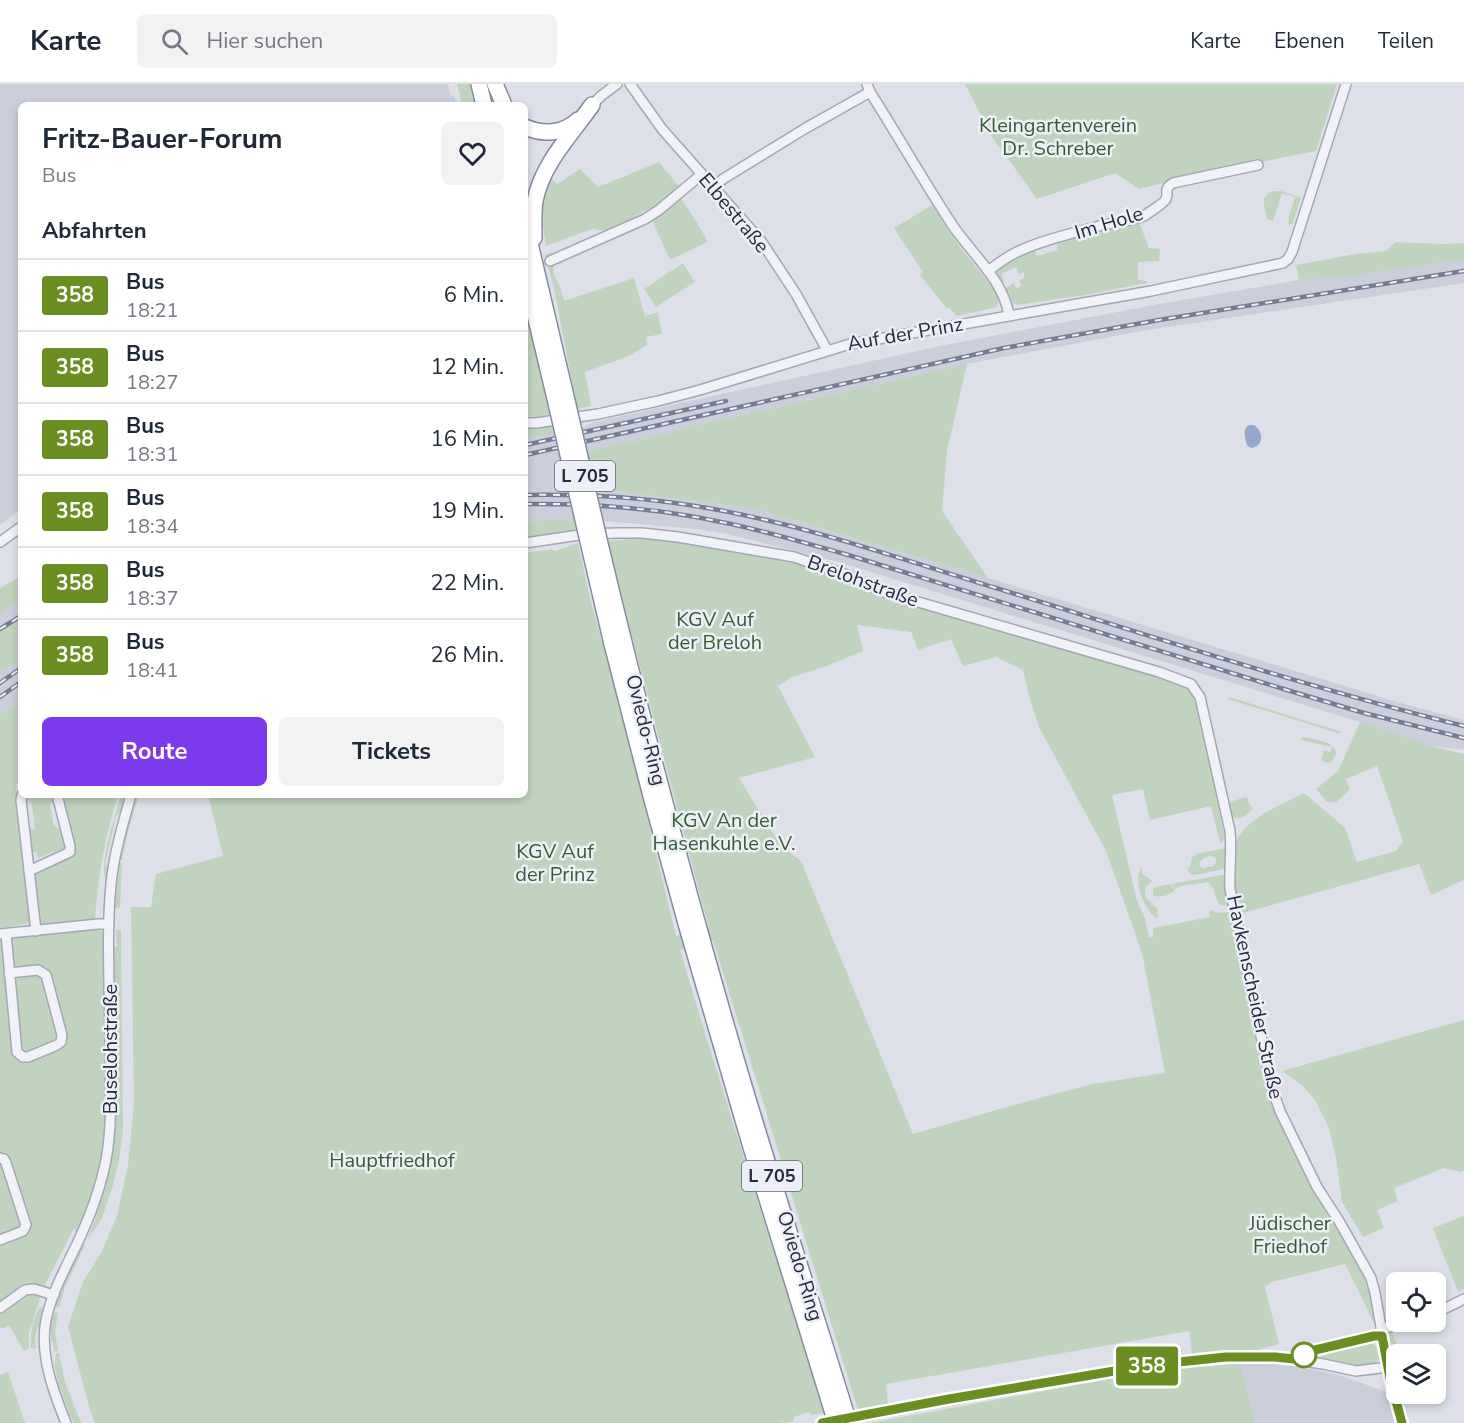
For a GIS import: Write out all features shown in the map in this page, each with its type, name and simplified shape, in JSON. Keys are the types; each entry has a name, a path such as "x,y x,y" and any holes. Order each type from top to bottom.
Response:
{"highway":[{"path":"479,84 483,102"},
{"path":"493,84 496,102"},
{"path":"493,84 502,102"},
{"path":"528,128 541,132 562,130 574,124 592,105"},
{"name":"L 705","path":"533,253 535,206 542,178 592,105"},
{"name":"L 705","path":"528,234 533,253"},
{"name":"Oviedo-Ring","path":"533,253 563,406 596,549 696,917 838,1414"},
{"name":"Oviedo-Ring","path":"528,285 563,406"},
{"name":"L 705","path":"528,295 534,310"},
{"name":"L 705","path":"838,1414 849,1423"}],"street":[{"path":"592,105 617,84"},
{"name":"Elbestraße","path":"630,84 663,129 767,250 796,294 827,350"},
{"name":"Auf der Prinz","path":"528,423 598,414 658,401 850,344 1174,286 1282,263 1292,252 1346,84"},
{"path":"714,187 723,179 868,88 954,227 1004,295 1009,315"},
{"name":"Im Hole","path":"988,271 1031,246 1146,215 1163,202 1166,198 1166,189 1173,183 1258,165"},
{"path":"550,261 645,219 702,174"},
{"path":"0,542 18,529"},
{"name":"Brelohstraße","path":"528,543 586,534 642,533 794,557 847,575 885,592 1148,669 1191,684"},
{"name":"Havkenscheider Straße","path":"1191,684 1200,698 1230,831 1230,889 1272,1088 1280,1111 1317,1187 1366,1269 1375,1293 1386,1357"},
{"path":"21,798 36,931"},
{"path":"29,871 70,852 58,798"},
{"name":"Buselohstraße","path":"66,1423 49,1375 45,1326 54,1295 91,1213 108,1148 111,1106 110,924 113,870 130,798"},
{"path":"9,974 38,970 46,975 62,1035 61,1042 57,1045 28,1057 23,1057 17,1052 3,934 110,924"},
{"path":"0,1158 6,1163 26,1225 23,1231 0,1240"},
{"path":"0,1308 25,1290 34,1289 54,1295"},
{"path":"1446,1308 1464,1299"},
{"path":"1381,1329 1386,1328"},
{"path":"822,1423 1066,1379 1190,1360 1275,1357 1356,1371 1386,1368"},
{"name":"Havkenscheider Straße","path":"1397,1404 1402,1423"}],"shaded area":[{"path":"0,84 448,84 451,96 454,96 456,102 18,102 18,512 0,525"},
{"path":"1464,257 1464,283 1147,330 967,364 586,451 581,428 594,422 945,345 1299,280"},
{"path":"558,432 594,488 756,509 1464,720 1464,750 1426,745 1389,731 835,561 727,534 583,519 528,521 528,438"},
{"path":"18,602 18,702 0,714 0,613"},
{"path":"1273,1364 1335,1374 1386,1392 1386,1404 1389,1404 1395,1423 1143,1423 1192,1367"}],"green space":[{"path":"457,84 470,84 474,102 461,102"},
{"name":"Kleingartenverein Dr. Schreber","path":"965,84 1337,84 1316,151 1139,189 1115,173 1037,199 992,137"},
{"path":"659,162 680,188 661,203 606,231 592,229 546,246 543,197 549,176 557,184 580,169 598,187"},
{"path":"1276,191 1301,198 1292,225 1288,224 1288,220 1295,197 1282,193 1273,221 1267,219 1263,199 1270,192"},
{"path":"680,197 708,242 670,260 652,220"},
{"path":"932,205 959,246 996,292 999,298 997,307 957,316 949,308 947,309 920,275 923,272 894,228"},
{"path":"1139,222 1149,248 1160,249 1159,261 1138,262 1138,280 1147,281 1147,283 1017,305 1013,303 1006,288 1014,283 1016,288 1021,286 1019,281 1024,278 1024,272 1019,274 1016,267 1001,274 1004,281 1002,282 997,274 1007,263 1034,250 1037,256 1057,250 1057,244"},
{"path":"1395,242 1464,243 1464,259 1350,276 1299,280 1296,265 1387,251"},
{"path":"552,252 554,274 564,301 634,278 645,316 658,312 662,334 646,337 647,345 629,356 585,372 591,406 578,409 554,288 545,255"},
{"path":"683,263 695,282 656,307 644,289"},
{"path":"528,317 554,414 528,416"},
{"path":"967,364 947,451 942,511 988,578 756,509 594,488 586,451"},
{"path":"556,425 558,432 528,438 528,428"},
{"path":"574,519 576,531 528,539 528,521"},
{"name":"Hauptfriedhof","path":"655,537 791,562 877,592 1181,684 1191,694 1198,707 1225,839 1220,843 1211,806 1150,820 1143,789 1112,795 1137,901 1145,918 1149,938 1153,937 1154,928 1210,917 1209,911 1212,910 1218,913 1230,912 1261,1069 1276,1115 1319,1200 1361,1269 1371,1298 1374,1324 1345,1264 1272,1282 1265,1287 1279,1344 1257,1350 1192,1353 1189,1331 886,1384 888,1405 858,1410 713,940 680,950 824,1413 811,1415 809,1412 794,1417 793,1422 777,1423 95,1423 68,1327 83,1282 102,1251 117,1216 128,1165 134,1104 131,907 151,907 156,874 223,856 209,798 528,798 528,553 552,549 555,551 578,543 676,936 709,927 607,541","holes":["857,625 911,632 918,650 951,639 963,666 996,657 1023,670 1039,727 1106,851 1142,953 1165,1073 1092,1084 913,1134 801,861 781,846 739,778 815,757 778,686 792,677 863,651"]},
{"path":"18,578 18,602 0,613 0,588"},
{"path":"18,618 18,662 0,672 0,629"},
{"path":"1229,697 1339,731 1341,734 1228,699"},
{"path":"18,702 18,784 16,784 31,923 0,928 0,714"},
{"path":"1360,722 1427,745 1464,754 1464,880 1431,895 1419,864 1243,913 1234,880 1234,854 1237,840 1248,825 1304,793 1345,828 1357,862 1396,851 1403,841 1377,766 1346,779 1350,790 1336,802 1327,802 1316,789 1338,771"},
{"path":"1302,737 1323,741 1332,746 1336,754 1332,761 1327,763 1321,760 1324,750 1330,752 1332,747 1301,740"},
{"path":"1247,797 1253,809 1240,818 1233,817 1229,809 1229,802"},
{"path":"26,798 55,798 56,804 50,803 54,826 63,830 67,847 38,858 36,852 30,852 28,827 35,830 32,804"},
{"path":"61,798 117,798 103,857 95,919 39,925 34,874 66,860 73,854"},
{"path":"120,798 126,798 122,812 116,816 105,866 110,863 108,880 106,880 104,863"},
{"path":"134,798 138,798 122,860 119,859"},
{"path":"1225,849 1224,869 1191,874 1187,870 1195,854","holes":["1207,857 1216,858 1214,866 1203,868 1199,865"]},
{"path":"118,863 122,863 120,907 114,909 115,886"},
{"path":"1142,867 1142,873 1152,881 1145,889 1145,893 1148,900 1158,909 1158,919 1148,910 1141,895 1138,879"},
{"path":"1224,875 1228,905 1224,906 1218,902 1208,882 1181,886 1176,889 1171,884"},
{"path":"1170,884 1175,890 1173,892 1161,896 1153,895 1153,888"},
{"path":"99,929 106,938 106,1124 103,1158 97,1182 78,1234 74,1228 44,1287 20,1288 0,1303 0,940"},
{"path":"116,930 121,930 123,1130 113,1185 102,1218 87,1241 105,1184 114,1112 114,947 117,947"},
{"path":"1464,1020 1464,1170 1461,1172 1444,1168 1394,1188 1398,1201 1377,1210 1384,1228 1363,1237 1342,1202 1329,1128 1315,1100 1302,1085 1282,1071"},
{"path":"1464,1216 1464,1289 1458,1292 1433,1228"},
{"path":"82,1243 85,1245 65,1287 59,1308 55,1307 62,1286"},
{"path":"30,1293 41,1295 29,1333 29,1348 24,1351 9,1325 0,1328 0,1314 18,1298"},
{"path":"40,1307 43,1308 35,1335 36,1348 31,1349 32,1327"},
{"path":"54,1312 58,1313 55,1332 58,1351 54,1351 53,1342 51,1342"},
{"path":"1387,1332 1391,1332 1397,1344 1390,1344"},
{"path":"1369,1341 1376,1346 1379,1359 1374,1364 1375,1366 1355,1367 1321,1359 1321,1355 1325,1353"},
{"path":"56,1353 59,1353 65,1382 81,1423 73,1423 59,1386 54,1363"},
{"path":"1240,1364 1255,1423 870,1423 1120,1377 1192,1367"},
{"path":"8,1372 25,1423 0,1423 0,1375"}],"water":[{"path":"1249,425 1254,425 1261,434 1259,444 1251,448 1247,445 1245,434 1245,429"}],"railway":[{"path":"528,454 1004,348 1159,320 1464,271"},
{"path":"528,444 726,401"},
{"path":"528,495 653,500 772,521 884,553 1287,678 1464,726"},
{"path":"528,504 574,504 648,510 697,517 752,529 845,554 1364,713 1464,738"},
{"path":"0,629 18,618"},
{"path":"0,683 18,670"},
{"path":"0,697 18,684"}],"bus line":[{"name":"358","path":"822,1423 1150,1365 1226,1357 1294,1359 1315,1350 1374,1336 1382,1336 1402,1423"}],"park label":[{"name":"KGV Auf der Breloh","path":"715,630"},
{"name":"KGV An der Hasenkuhle e.V.","path":"724,832"},
{"name":"KGV Auf der Prinz","path":"555,862"},
{"name":"Jüdischer Friedhof","path":"1290,1234"}]}
